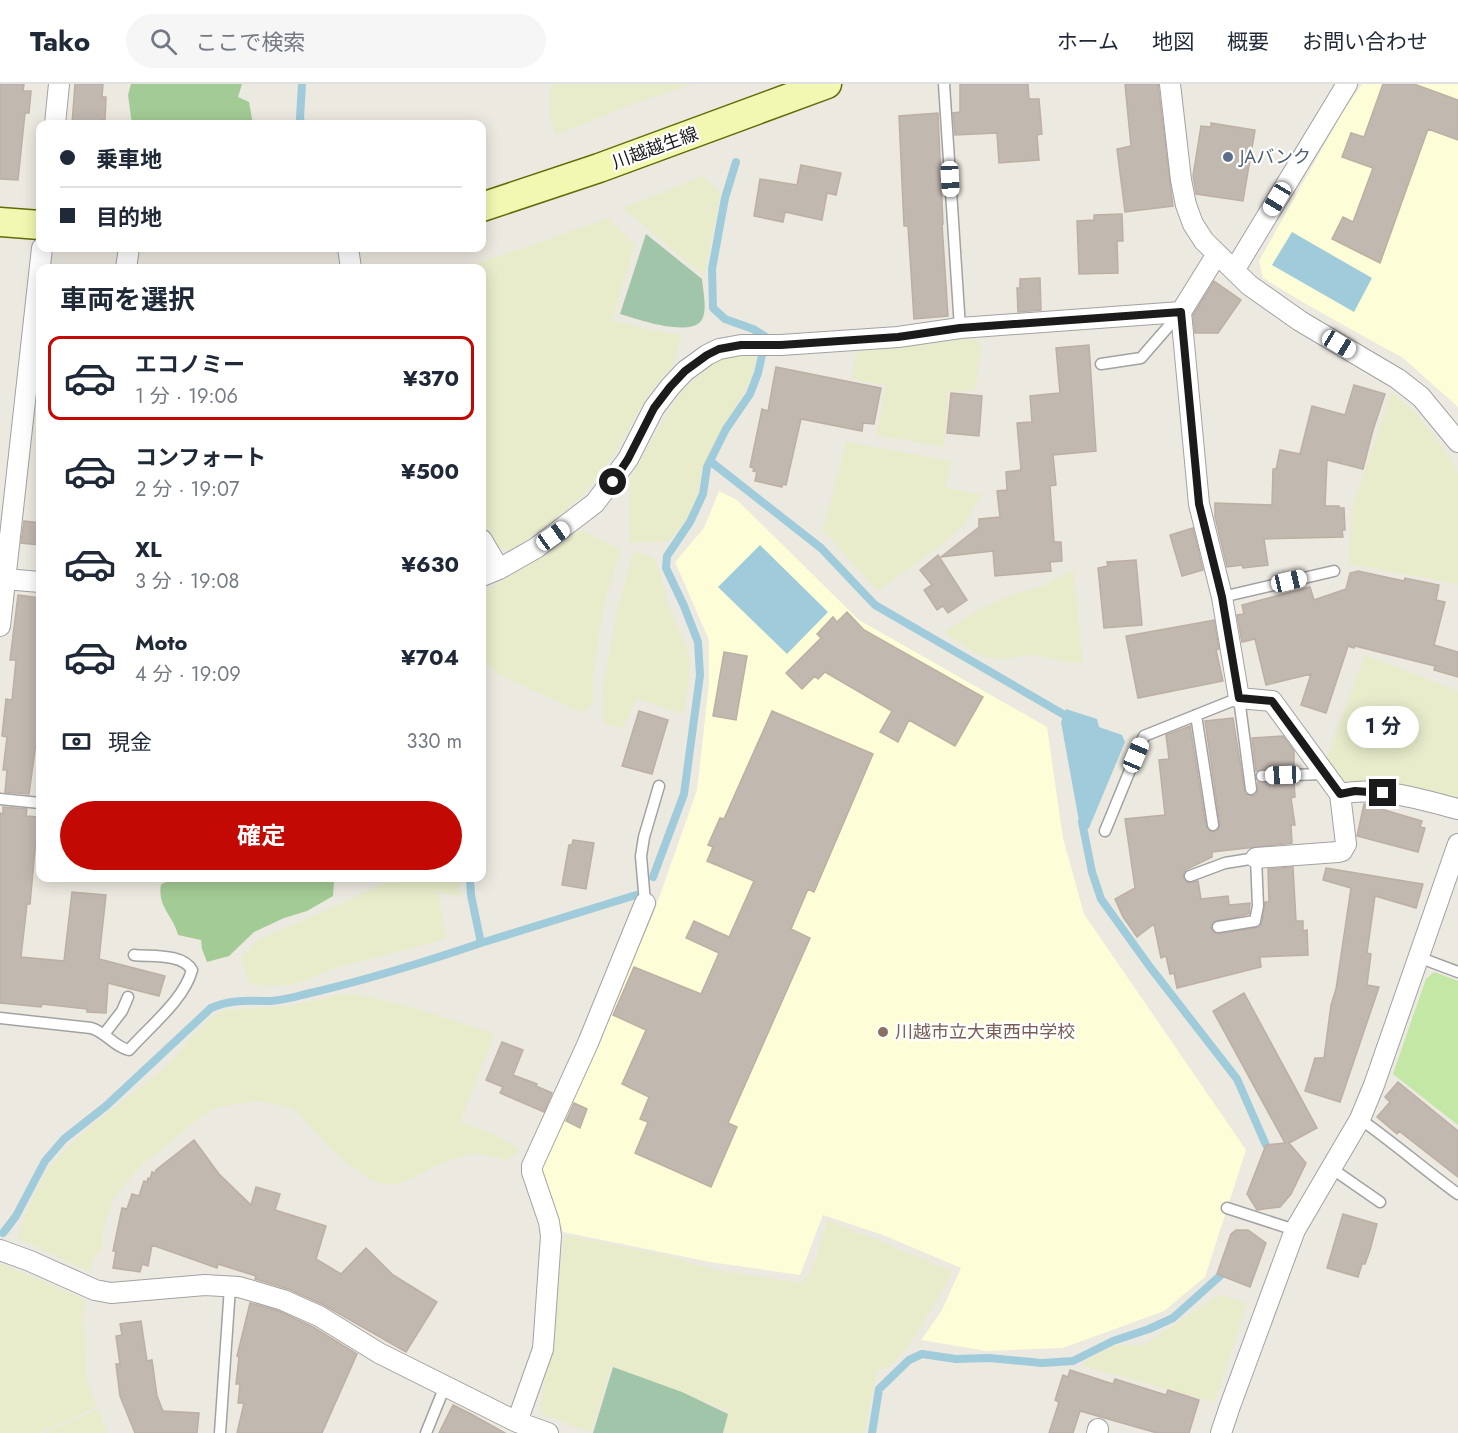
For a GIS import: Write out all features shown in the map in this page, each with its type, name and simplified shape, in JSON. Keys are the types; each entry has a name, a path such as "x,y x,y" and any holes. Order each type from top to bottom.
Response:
{"main road":[{"name":"川越越生線","path":"486,206 599,168 827,84"},
{"path":"0,222 36,225"}],"street":[{"path":"55,120 59,84"},
{"path":"1170,84 1186,206 1193,224 1204,241 1249,285 1300,321 1398,379 1421,397 1458,442"},
{"path":"1235,269 1347,84"},
{"path":"1217,254 1181,312 1199,504 1222,597 1239,698 1272,701 1340,794 1346,844 1342,851 1257,858"},
{"path":"0,626 36,302"},
{"path":"486,556 490,573 536,548 595,503 628,459 654,408 670,387 685,371 719,349 741,345 781,345 898,337 960,328 1181,312"},
{"path":"5,579 36,582"},
{"path":"1340,794 1371,791 1427,800 1458,809"},
{"path":"1221,1433 1295,1230 1360,1119 1374,1085 1458,844"},
{"path":"521,1426 543,1349 550,1246 549,1221 532,1166 588,1043 645,903"},
{"path":"0,1250 95,1290 111,1293 205,1285 239,1287 284,1300 319,1316 379,1353 521,1426 548,1433"}],"lane":[{"path":"944,84 960,328"},
{"path":"1101,364 1141,358 1181,312"},
{"path":"1222,597 1334,571"},
{"path":"1105,831 1144,736 1239,698 1251,789"},
{"path":"1196,715 1214,825"},
{"path":"1262,776 1324,774"},
{"path":"645,903 641,856 644,837 659,786"},
{"path":"0,799 36,803"},
{"path":"1190,876 1225,863 1257,858 1258,906 1255,921 1218,927"},
{"path":"0,1018 71,1024 100,1030 123,1049 129,1050 180,995 190,979 192,970 189,964 174,958 134,956"},
{"path":"1418,957 1458,972"},
{"path":"105,1033 122,1011 128,997"},
{"path":"1360,1119 1458,1194"},
{"path":"1331,1168 1380,1202"},
{"path":"1227,1208 1295,1230"},
{"path":"220,1433 231,1287"},
{"path":"426,1433 445,1386"}],"shaded area":[{"path":"131,84 242,84 238,97 249,102 252,120 131,120 128,95"},
{"path":"551,84 693,84 555,134 550,118"},
{"path":"1362,84 1458,84 1458,407 1403,358 1263,278 1259,261 1341,115"},
{"path":"702,176 721,193 704,276 623,208"},
{"path":"608,218 635,245 612,320 650,330 682,335 673,366 652,389 610,460 582,496 553,521 511,550 497,548 486,527 486,264 473,264"},
{"path":"646,234 702,279 704,312 701,321 685,327 674,327 620,314"},
{"path":"977,340 981,347 975,391 948,391 944,447 876,435 886,386 852,379 856,352"},
{"path":"756,352 753,375 702,469 697,497 683,526 668,541 630,543 630,478 679,394 716,361"},
{"path":"1392,392 1412,410 1433,435 1452,461 1458,475 1458,584 1349,564 1352,508"},
{"path":"846,442 951,461 945,487 981,495 964,525 937,548 878,591 823,530"},
{"name":"川越市立大東西中学校","path":"719,491 737,500 859,620 1047,727 1063,838 1084,914 1246,1150 1205,1277 1164,1311 1063,1348 986,1351 921,1340 942,1310 961,1268 883,1235 823,1215 800,1275 710,1262 563,1232 542,1169 653,915 697,790 709,683 709,640 675,562 704,528"},
{"path":"581,530 621,550 604,604 593,673 593,702 583,713 497,674 486,664 486,590 549,553"},
{"path":"634,551 654,558 660,571 666,599 690,657 683,714 636,698 623,729 604,723 603,690 617,610"},
{"path":"1073,570 1083,663 1065,662 1035,655 997,659 983,657 947,635 947,630 980,609 1012,595 1043,586"},
{"path":"1365,655 1458,691 1458,801 1359,783 1340,783 1325,762"},
{"path":"167,882 334,882 333,896 307,911 284,918 254,932 229,956 207,962 201,940 178,935 161,899 161,884"},
{"path":"386,882 460,882 460,897 438,892 446,939 332,969 297,984 271,986 250,984 241,958 258,940"},
{"path":"341,994 356,994 412,1007 494,1034 460,1122 486,1131 519,1148 519,1151 507,1160 474,1153 440,1164 401,1183 389,1185 373,1181 347,1163 291,1108 260,1101 236,1104 219,1107 202,1116 137,1169 114,1198 103,1228 102,1248 93,1259 90,1272 17,1238 28,1207 46,1171 88,1128 161,1071 211,1018 225,1010 291,1006"},
{"path":"828,1220 952,1271 910,1344 890,1366 877,1371 864,1433 722,1433 728,1411 611,1366 591,1432 540,1413 564,1235 674,1257 714,1270 802,1283 813,1266"},
{"path":"0,1263 82,1298 85,1303 83,1315 87,1383 97,1407 39,1433 0,1433"},
{"path":"1222,1295 1247,1303 1215,1402 1083,1366 1085,1361 1113,1345 1144,1345"},
{"path":"613,1367 682,1392 728,1414 723,1433 593,1433"},
{"path":"98,1409 107,1433 44,1433"}],"green space":[{"path":"1434,972 1458,981 1458,1125 1393,1074 1426,979"}],"water":[{"path":"1292,232 1372,278 1354,312 1272,265"},
{"path":"760,545 828,612 787,654 718,587"},
{"path":"1066,709 1097,719 1099,727 1122,735 1125,742 1089,828 1081,832 1061,722"}],"building":[{"path":"0,84 24,84 23,91 31,91 29,113 25,113 18,180 0,179"},
{"path":"75,84 103,84 102,97 106,97 105,120 72,120"},
{"path":"960,84 1028,84 1029,99 1039,99 1042,134 1037,135 1039,160 999,163 997,133 955,135 953,113 960,112"},
{"path":"1125,84 1158,84 1173,206 1125,212 1117,149 1131,146"},
{"path":"1383,84 1414,84 1458,100 1458,140 1428,129 1380,263 1332,239 1343,217 1353,222 1373,168 1342,157 1351,133 1364,137"},
{"path":"938,113 948,316 914,319 908,226 904,226 899,116"},
{"name":"JAバンク","path":"1211,123 1255,130 1243,201 1196,194 1193,176 1201,126 1211,127"},
{"path":"801,165 841,173 836,195 827,193 822,220 785,212 783,222 754,216 760,179 797,185"},
{"path":"1122,214 1123,241 1117,241 1118,273 1079,274 1077,221 1094,220 1094,215"},
{"path":"1040,278 1041,310 1018,312 1017,288 1020,288 1020,279"},
{"path":"1214,281 1241,300 1218,333 1195,333 1193,315"},
{"path":"1089,345 1096,451 1053,455 1056,485 1050,486 1054,542 1061,542 1062,561 1050,562 1051,571 995,576 993,551 941,557 979,527 979,519 1000,517 997,491 1007,490 1006,472 1021,470 1017,423 1032,422 1030,396 1060,393 1056,348"},
{"path":"776,367 881,388 874,424 863,423 862,431 801,419 786,485 783,484 782,487 755,481 757,472 750,467 762,409 768,411"},
{"path":"1354,385 1385,394 1363,469 1327,460 1325,506 1344,508 1343,537 1264,539 1268,565 1227,567 1215,517 1215,503 1272,505 1273,469 1276,469 1280,450 1300,454 1312,406 1345,415"},
{"path":"951,393 982,396 979,436 947,433"},
{"path":"24,521 36,522 36,545 21,543"},
{"path":"1193,528 1203,570 1182,576 1170,535"},
{"path":"938,555 967,600 948,613 943,606 937,610 924,590 932,585 920,570"},
{"path":"1136,560 1142,625 1104,628 1098,568 1108,566 1107,562"},
{"path":"1358,571 1404,581 1405,578 1439,585 1436,600 1445,602 1434,645 1458,652 1458,677 1434,670 1435,666 1348,646 1326,713 1301,705 1311,674 1266,685 1255,639 1242,642 1237,615 1244,614 1242,605 1310,587 1314,600 1346,589 1350,573"},
{"path":"18,595 36,597 36,742 29,794 5,792 7,770 3,770 7,737 2,736 6,699 12,700 16,660 10,660"},
{"path":"847,612 864,630 983,697 955,746 909,720 898,742 880,732 892,711 825,672 818,679 815,676 802,689 786,673 821,638 817,634 833,617 837,622"},
{"path":"1214,620 1219,649 1216,650 1223,681 1138,698 1126,636"},
{"path":"724,652 747,656 736,720 713,716"},
{"path":"639,711 668,720 652,774 622,766"},
{"path":"772,711 873,754 814,892 808,889 791,929 810,938 728,1123 737,1127 711,1187 635,1153 648,1122 640,1119 649,1097 622,1084 646,1030 613,1015 634,967 701,994 719,953 686,938 694,921 729,937 754,881 707,861 713,847 708,845 720,818 724,819"},
{"path":"1233,718 1245,794 1256,795 1258,782 1294,782 1295,797 1291,798 1295,825 1291,825 1292,843 1212,852 1212,857 1187,869 1183,878 1188,883 1198,881 1201,899 1228,896 1229,905 1250,903 1249,914 1213,922 1212,931 1219,934 1260,927 1265,902 1269,902 1268,869 1293,867 1296,921 1303,921 1303,931 1307,930 1308,955 1260,957 1261,967 1177,988 1174,973 1170,974 1166,956 1161,958 1154,924 1137,937 1123,917 1115,899 1135,888 1125,819 1165,815 1159,760 1169,759 1166,735 1190,726 1206,826 1211,832 1218,830 1220,824 1205,721"},
{"path":"1283,736 1294,751 1294,767 1256,771 1252,738"},
{"path":"1364,804 1422,821 1420,827 1425,828 1418,852 1357,836"},
{"path":"3,807 27,809 26,816 36,817 30,904 27,904 21,957 64,961 72,892 106,895 99,959 165,976 159,996 108,983 106,1013 42,1004 41,1007 0,1003 0,813 3,814"},
{"path":"573,840 594,843 586,889 562,885 569,845 572,845"},
{"path":"1326,868 1423,884 1416,908 1375,896 1367,953 1371,954 1367,985 1379,987 1340,1102 1305,1091 1315,1058 1324,1058 1351,888 1323,880"},
{"path":"1244,993 1317,1128 1289,1143 1306,1163 1291,1194 1280,1207 1257,1210 1247,1194 1266,1145 1285,1143 1213,1011"},
{"path":"502,1042 523,1050 513,1075 537,1084 536,1086 552,1093 544,1112 500,1093 503,1087 486,1080"},
{"path":"1398,1082 1458,1131 1458,1177 1399,1131 1397,1134 1377,1117 1390,1102 1385,1097"},
{"path":"574,1103 587,1109 580,1128 566,1121"},
{"path":"194,1140 219,1174 251,1205 256,1187 280,1194 275,1210 326,1226 316,1259 341,1274 366,1248 393,1275 437,1302 406,1352 324,1305 288,1289 255,1279 256,1276 218,1264 217,1268 152,1245 148,1266 142,1264 140,1272 113,1268 116,1251 113,1251 122,1208 127,1209 132,1194 139,1196 144,1181 147,1182 148,1178 150,1179 152,1172 155,1173"},
{"path":"1343,1214 1377,1224 1365,1264 1362,1264 1358,1277 1327,1268"},
{"path":"1236,1230 1248,1230 1266,1243 1250,1287 1217,1274 1231,1234"},
{"path":"250,1303 279,1311 313,1327 357,1354 322,1433 237,1433 244,1403 238,1403 240,1384 236,1384 239,1357 237,1356"},
{"path":"141,1321 147,1361 152,1360 157,1396 163,1411 199,1413 197,1433 135,1433 120,1396 116,1364 120,1364 116,1336 122,1335 120,1324"},
{"path":"1070,1370 1113,1384 1115,1379 1166,1395 1168,1390 1199,1400 1189,1433 1157,1433 1080,1411 1073,1433 1049,1433 1059,1402 1055,1400 1063,1375 1068,1377"},
{"path":"453,1405 471,1414 505,1433 439,1433"}],"waterway":[{"path":"300,120 302,84"},
{"path":"736,162 725,198 712,269 713,308 725,319 753,329 766,337 758,373 750,394 726,429 710,461 821,548 875,605 1068,717 1068,721"},
{"path":"653,877 684,794 700,675 698,642 666,568 667,556 690,522 703,494 710,461"},
{"path":"1082,822 1092,872 1101,899 1150,967 1237,1079 1266,1145"},
{"path":"3,1233 16,1216 45,1161 64,1139 106,1106 211,1008 233,1002 270,1001 294,997 347,984 481,943 470,882"},
{"path":"481,943 636,895"},
{"path":"872,1433 879,1389 909,1360 922,1354 956,1359 989,1358 1042,1363 1073,1361 1113,1341 1173,1318 1221,1275"}],"place":[{"name":"JAバンク","path":"1228,157"},
{"name":"川越市立大東西中学校","path":"883,1032"}],"route":[{"path":"613,482 628,459 654,408 670,387 685,371 719,349 741,345 781,345 898,337 960,328 1181,312 1199,504 1222,597 1239,698 1272,701 1340,794 1355,791 1383,793"}]}
